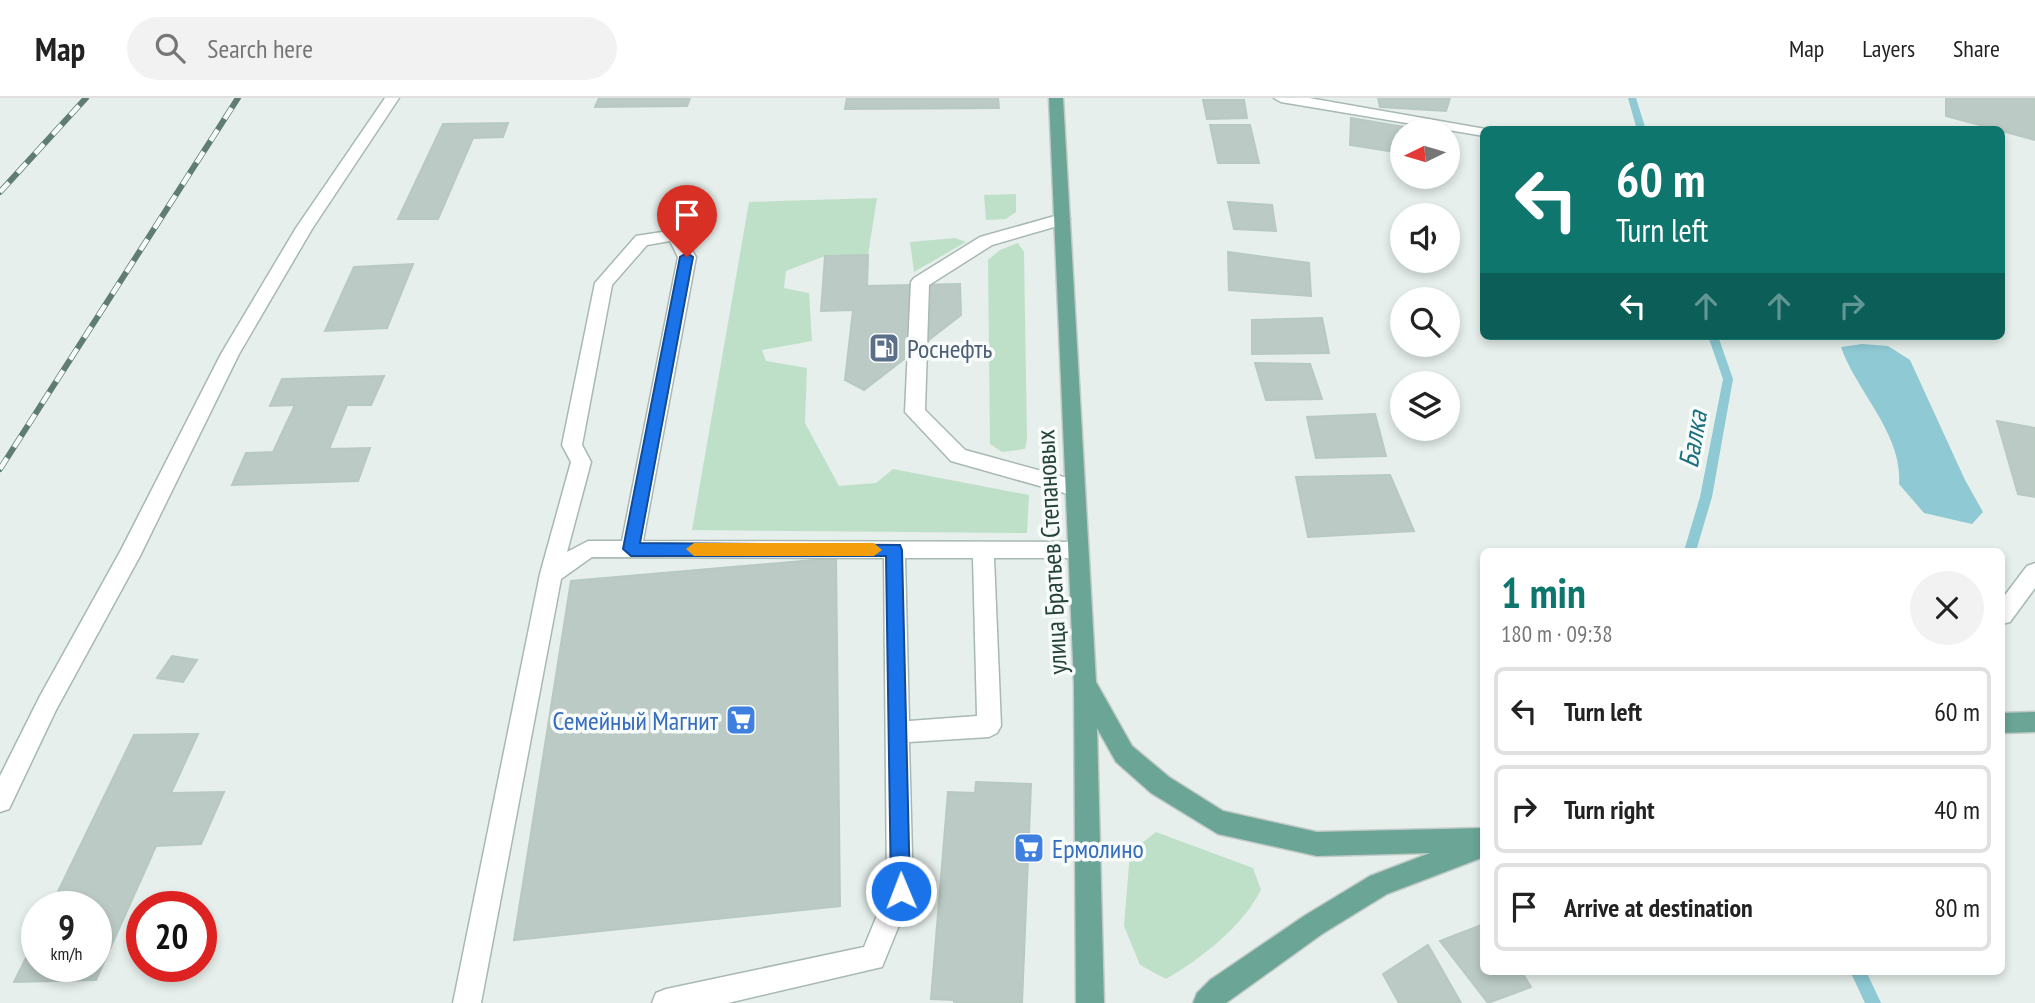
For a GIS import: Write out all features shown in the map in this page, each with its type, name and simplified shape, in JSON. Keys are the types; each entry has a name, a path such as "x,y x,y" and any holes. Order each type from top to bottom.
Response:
{"main road":[{"name":"улица Братьев Степановых","path":"1056,98 1085,684 1090,1003"},
{"path":"1085,684 1124,754 1160,785 1218,822 1317,844 1480,843"},
{"path":"2005,723 2035,722"},
{"path":"1207,1003 1220,990 1313,925 1379,885 1480,845"}],"street":[{"path":"0,801 48,703 129,556 230,354 304,228 392,98"},
{"path":"1281,98 1480,130"},
{"path":"1062,219 986,241 920,282 915,412 958,456 1075,488"},
{"path":"467,1003 551,575 581,462 572,445 604,283 642,240 676,235 687,257 631,549"},
{"path":"551,575 588,549 1078,550"},
{"path":"666,1003 873,958 901,891 894,550"},
{"path":"898,732 989,726 984,550"},
{"path":"2005,611 2035,572"}],"green space":[{"path":"1016,194 1016,212 1006,219 986,220 984,195"},
{"path":"877,198 868,255 825,256 786,271 784,288 809,293 812,341 762,350 766,361 807,368 805,423 839,486 876,483 893,469 1029,495 1027,533 692,530 749,202"},
{"path":"955,238 966,242 914,272 910,242"},
{"path":"1018,243 1024,252 1027,440 1025,449 1002,452 990,444 988,260 1000,250"},
{"path":"1156,832 1253,868 1261,890 1232,929 1166,979 1140,965 1124,926 1130,852"}],"water":[{"path":"1862,344 1888,346 1910,360 1965,480 1983,512 1972,524 1924,513 1899,484 1894,448 1841,347"}],"building":[{"path":"599,98 690,98 687,106 595,107"},
{"path":"847,98 998,98 999,108 845,109"},
{"path":"1378,98 1450,98 1446,111 1380,107"},
{"path":"1946,98 2035,98 2035,140 2005,132 2005,126 1983,126 1946,116"},
{"path":"1203,100 1244,100 1247,118 1207,119"},
{"path":"1351,118 1390,124 1390,151 1350,145"},
{"path":"508,123 503,137 473,138 438,219 398,219 443,124"},
{"path":"1210,125 1250,125 1259,163 1218,163"},
{"path":"1228,202 1272,205 1276,231 1234,229"},
{"path":"1228,252 1309,263 1311,296 1229,290"},
{"name":"Роснефть","path":"868,255 867,286 960,284 961,315 864,390 845,380 853,310 821,311 825,256"},
{"path":"413,264 387,328 325,331 354,267"},
{"path":"1322,318 1329,353 1252,354 1252,320"},
{"path":"1255,363 1310,364 1322,399 1266,400"},
{"path":"384,376 371,405 347,405 329,449 370,448 358,481 232,485 246,453 273,452 295,405 270,406 282,379"},
{"path":"1375,414 1386,456 1316,458 1307,417"},
{"path":"1997,421 2035,428 2035,497 2018,494"},
{"path":"1390,475 1414,531 1308,537 1296,477"},
{"path":"836,558 840,906 514,940 571,581"},
{"path":"172,656 197,660 183,682 157,678"},
{"path":"198,734 171,793 224,792 201,844 156,846 136,891 126,891 126,913 112,944 112,891 58,891 134,735"},
{"path":"976,782 1031,784 1022,1003 954,1003 954,1000 931,999 948,792 975,793"},
{"path":"1480,926 1480,975 1524,975 1531,987 1488,1003 1440,941"},
{"path":"1428,945 1461,1003 1399,1003 1383,974"},
{"path":"21,968 21,982 14,982"}],"waterway":[{"name":"Балка","path":"1632,98 1641,126"},
{"name":"Балка","path":"1691,548 1706,497 1728,379 1714,340"},
{"name":"Балка","path":"1860,975 1873,1003"}],"railway":[{"path":"0,192 86,98"},
{"path":"0,469 238,98"}],"slow traffic":[{"path":"694,549 874,550"}],"place":[{"name":"Роснефть","path":"884,348"},
{"name":"Семейный Магнит","path":"741,720"},
{"name":"Ермолино","path":"1029,848"}],"route":[{"path":"687,257 631,549 894,550 901,891"}]}
